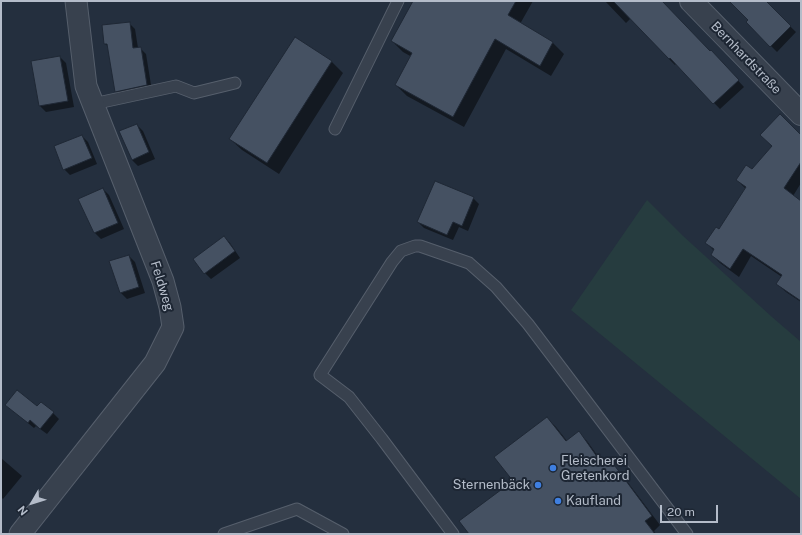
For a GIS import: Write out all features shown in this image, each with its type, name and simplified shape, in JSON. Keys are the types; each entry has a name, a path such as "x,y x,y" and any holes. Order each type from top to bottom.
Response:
{"street":[{"name":"Feldweg","path":"20,534 155,363 173,327 170,307 162,281 86,86 76,1"},
{"name":"Bernhardstraße","path":"691,1 801,114"}],"lane":[{"path":"335,129 398,1"},
{"path":"93,104 176,86 194,93 235,83"},
{"path":"453,534 349,397 320,375 392,262 401,252 414,246 420,246 469,263 496,286 528,324 687,534"},
{"path":"224,534 297,509 343,534"}],"green space":[{"path":"647,200 682,235 801,342 801,499 571,310"}],"building":[{"path":"413,1 516,1 508,15 553,42 540,66 495,39 453,117 395,85 412,53 391,41"},
{"path":"613,1 662,1 739,80 713,104"},
{"path":"729,1 766,1 791,26 770,47 746,22 748,20"},
{"path":"130,22 133,48 141,47 147,85 115,92 107,44 104,44 102,25"},
{"path":"295,37 332,61 267,163 229,139"},
{"path":"60,56 68,101 39,106 31,61"},
{"path":"780,114 801,135 801,162 784,188 801,201 801,301 776,284 782,275 743,249 730,269 711,255 714,249 705,243 716,227 719,229 746,187 736,180 746,165 752,169 772,146 760,135"},
{"path":"137,124 149,152 132,160 119,131"},
{"path":"82,135 92,158 63,170 54,146"},
{"path":"435,181 474,197 462,226 453,222 447,235 417,222"},
{"path":"103,188 118,223 94,233 78,199"},
{"path":"224,236 235,251 204,274 193,259"},
{"path":"129,255 139,287 120,293 109,261"},
{"path":"17,390 37,406 41,402 54,412 40,429 30,420 28,423 5,405"},
{"name":"Kaufland","path":"547,417 566,441 579,431 600,461 612,462 652,516 645,521 655,534 469,534 459,521 513,481 494,457"}],"place":[{"name":"Fleischerei Gretenkord","path":"553,468"},
{"name":"Sternenbäck","path":"538,485"},
{"name":"Kaufland","path":"558,501"}]}
